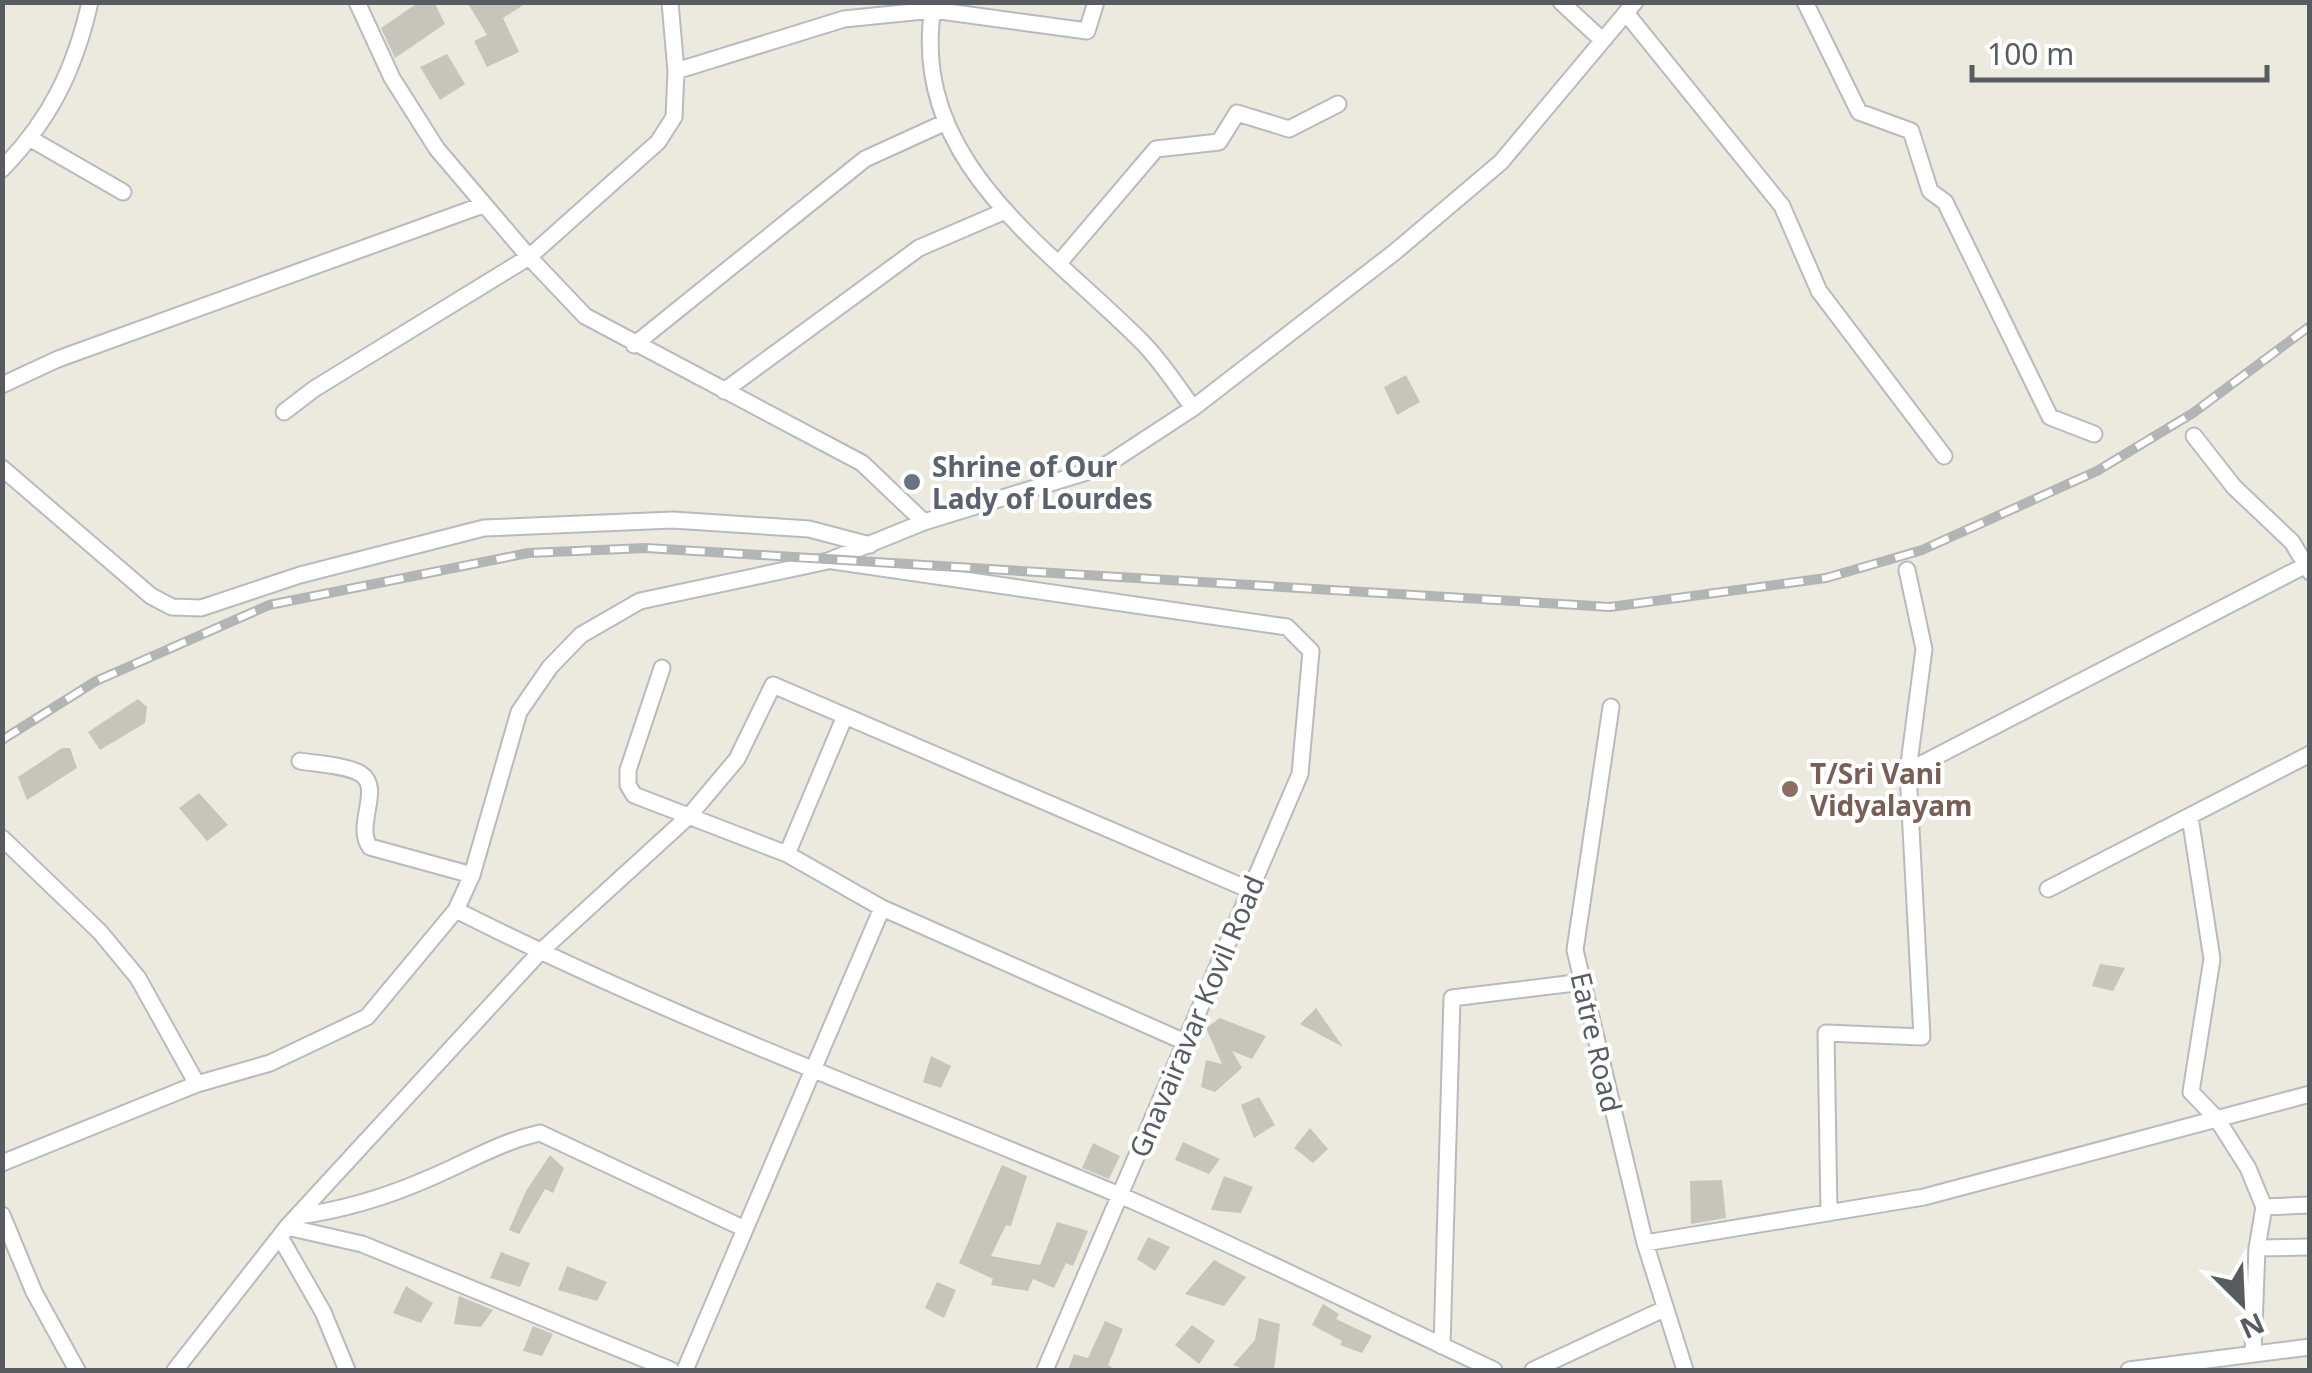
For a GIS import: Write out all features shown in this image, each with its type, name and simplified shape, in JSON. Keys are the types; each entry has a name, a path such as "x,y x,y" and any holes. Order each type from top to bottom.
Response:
{"street":[{"path":"2,169 31,139 76,60 90,2"},
{"path":"357,2 392,78 437,148 528,258 585,316 862,464 924,522"},
{"path":"284,412 314,389 528,258 658,142 674,116 676,71 670,2"},
{"path":"838,2 844,19"},
{"path":"676,71 844,19 933,6 1087,31 1096,2"},
{"path":"1561,2 1602,40"},
{"path":"1805,2 1859,112 1911,130 1930,191 1945,202 2050,417 2094,434"},
{"path":"933,6 934,98 963,160 1005,211 1146,345 1194,408"},
{"path":"2,1163 197,1084 270,1063 367,1017 456,910 472,875 519,712 550,667 581,635 640,602 828,561 924,522 1104,467 1194,408 1396,252 1501,162 1630,8 1782,206 1818,291 1944,456"},
{"path":"1059,262 1156,150 1218,142 1238,113 1288,128 1338,104"},
{"path":"634,345 865,160 946,122"},
{"path":"31,139 123,192"},
{"path":"2,385 58,359 483,205"},
{"path":"724,391 919,248 1005,211"},
{"path":"1908,771 2308,568 2292,542 2234,487 2194,436"},
{"path":"2,468 151,596 172,607 201,608 316,570 484,528 673,520 810,529 870,546"},
{"path":"2292,542 2310,532"},
{"name":"Gnavairavar Kovil Road","path":"828,561 1287,627 1312,652 1300,774 1044,1370"},
{"path":"1830,1213 1826,1033 1922,1037 1908,771 1924,648 1908,570"},
{"path":"662,668 628,770 628,786 634,795 787,854 882,908 1185,1042"},
{"path":"174,1370 288,1227 540,952 689,816 736,759 773,685 1250,890"},
{"name":"Eatre Road","path":"1611,707 1575,950 1645,1243 1685,1370"},
{"path":"787,854 845,716"},
{"path":"2048,888 2310,754"},
{"path":"300,760 358,772 367,779 370,789 362,828 370,847 472,875"},
{"path":"2190,817 2212,958 2191,1092 2218,1119 2248,1168 2264,1207 2257,1248 2253,1353"},
{"path":"2,838 100,932 138,978 197,1084"},
{"path":"685,1370 882,908"},
{"path":"456,910 540,952 812,1071 1119,1196 1494,1370"},
{"path":"1442,1346 1452,998 1582,982"},
{"path":"1645,1243 1924,1197 2310,1094"},
{"path":"288,1227 427,1180 511,1140 540,1133 745,1229"},
{"path":"2264,1207 2310,1205"},
{"path":"2,1215 34,1292 77,1370"},
{"path":"288,1227 347,1370"},
{"path":"288,1227 362,1244 671,1370"},
{"path":"2257,1248 2310,1248"},
{"path":"1533,1370 1664,1309"},
{"path":"2129,1370 2310,1347"}],"building":[{"path":"419,2 434,2 445,24 395,58 381,28"},
{"path":"467,2 528,2 503,18 519,52 487,67 474,41 487,35"},
{"path":"447,54 465,84 440,100 420,67"},
{"path":"1406,375 1420,402 1397,415 1384,387"},
{"path":"138,699 147,707 145,723 100,750 88,732"},
{"path":"62,748 70,748 77,768 27,800 18,777"},
{"path":"199,793 228,825 207,841 179,808"},
{"path":"2100,964 2125,968 2113,991 2092,986"},
{"path":"1316,1008 1343,1047 1300,1024"},
{"path":"1220,1018 1266,1036 1252,1059 1232,1051 1242,1068 1215,1092 1201,1087 1206,1060 1222,1064 1206,1028"},
{"path":"931,1056 951,1066 941,1088 923,1082"},
{"path":"1259,1097 1275,1125 1254,1138 1241,1105"},
{"path":"1310,1128 1328,1149 1313,1163 1294,1148"},
{"path":"1183,1142 1220,1159 1209,1174 1175,1160"},
{"path":"1093,1143 1120,1156 1109,1179 1082,1168"},
{"path":"550,1155 564,1168 553,1193 545,1189 519,1234 509,1230 526,1191"},
{"path":"1002,1165 1027,1176 1011,1226 1006,1225 991,1256 1040,1265 1057,1222 1088,1231 1073,1266 1066,1263 1054,1288 1033,1279 1028,1291 991,1285 993,1279 959,1263"},
{"path":"1224,1176 1253,1187 1241,1213 1211,1210"},
{"path":"1722,1180 1726,1218 1691,1224 1690,1181"},
{"path":"1148,1237 1170,1247 1155,1271 1137,1259"},
{"path":"501,1252 530,1263 520,1287 490,1278"},
{"path":"1214,1260 1246,1277 1224,1306 1185,1294"},
{"path":"567,1266 607,1282 597,1301 558,1290"},
{"path":"937,1282 956,1290 944,1318 925,1308"},
{"path":"406,1286 433,1303 421,1323 393,1313"},
{"path":"459,1296 493,1310 481,1327 454,1324"},
{"path":"1323,1304 1339,1314 1336,1319 1372,1336 1362,1353 1340,1345 1342,1341 1312,1325"},
{"path":"1259,1318 1280,1324 1274,1370 1246,1370 1233,1365 1255,1340"},
{"path":"1105,1321 1123,1329 1108,1365 1115,1370 1068,1370 1074,1354 1088,1358"},
{"path":"1192,1325 1215,1341 1199,1364 1175,1345"},
{"path":"533,1326 553,1334 542,1356 523,1351"}],"railway":[{"path":"2,740 96,681 269,605 528,553 646,548 1610,607 1826,578 1922,550 2097,471 2193,413 2310,326"}],"place":[{"name":"Shrine of Our Lady of Lourdes","path":"912,482"},
{"name":"T/Sri Vani Vidyalayam","path":"1790,789"}]}
